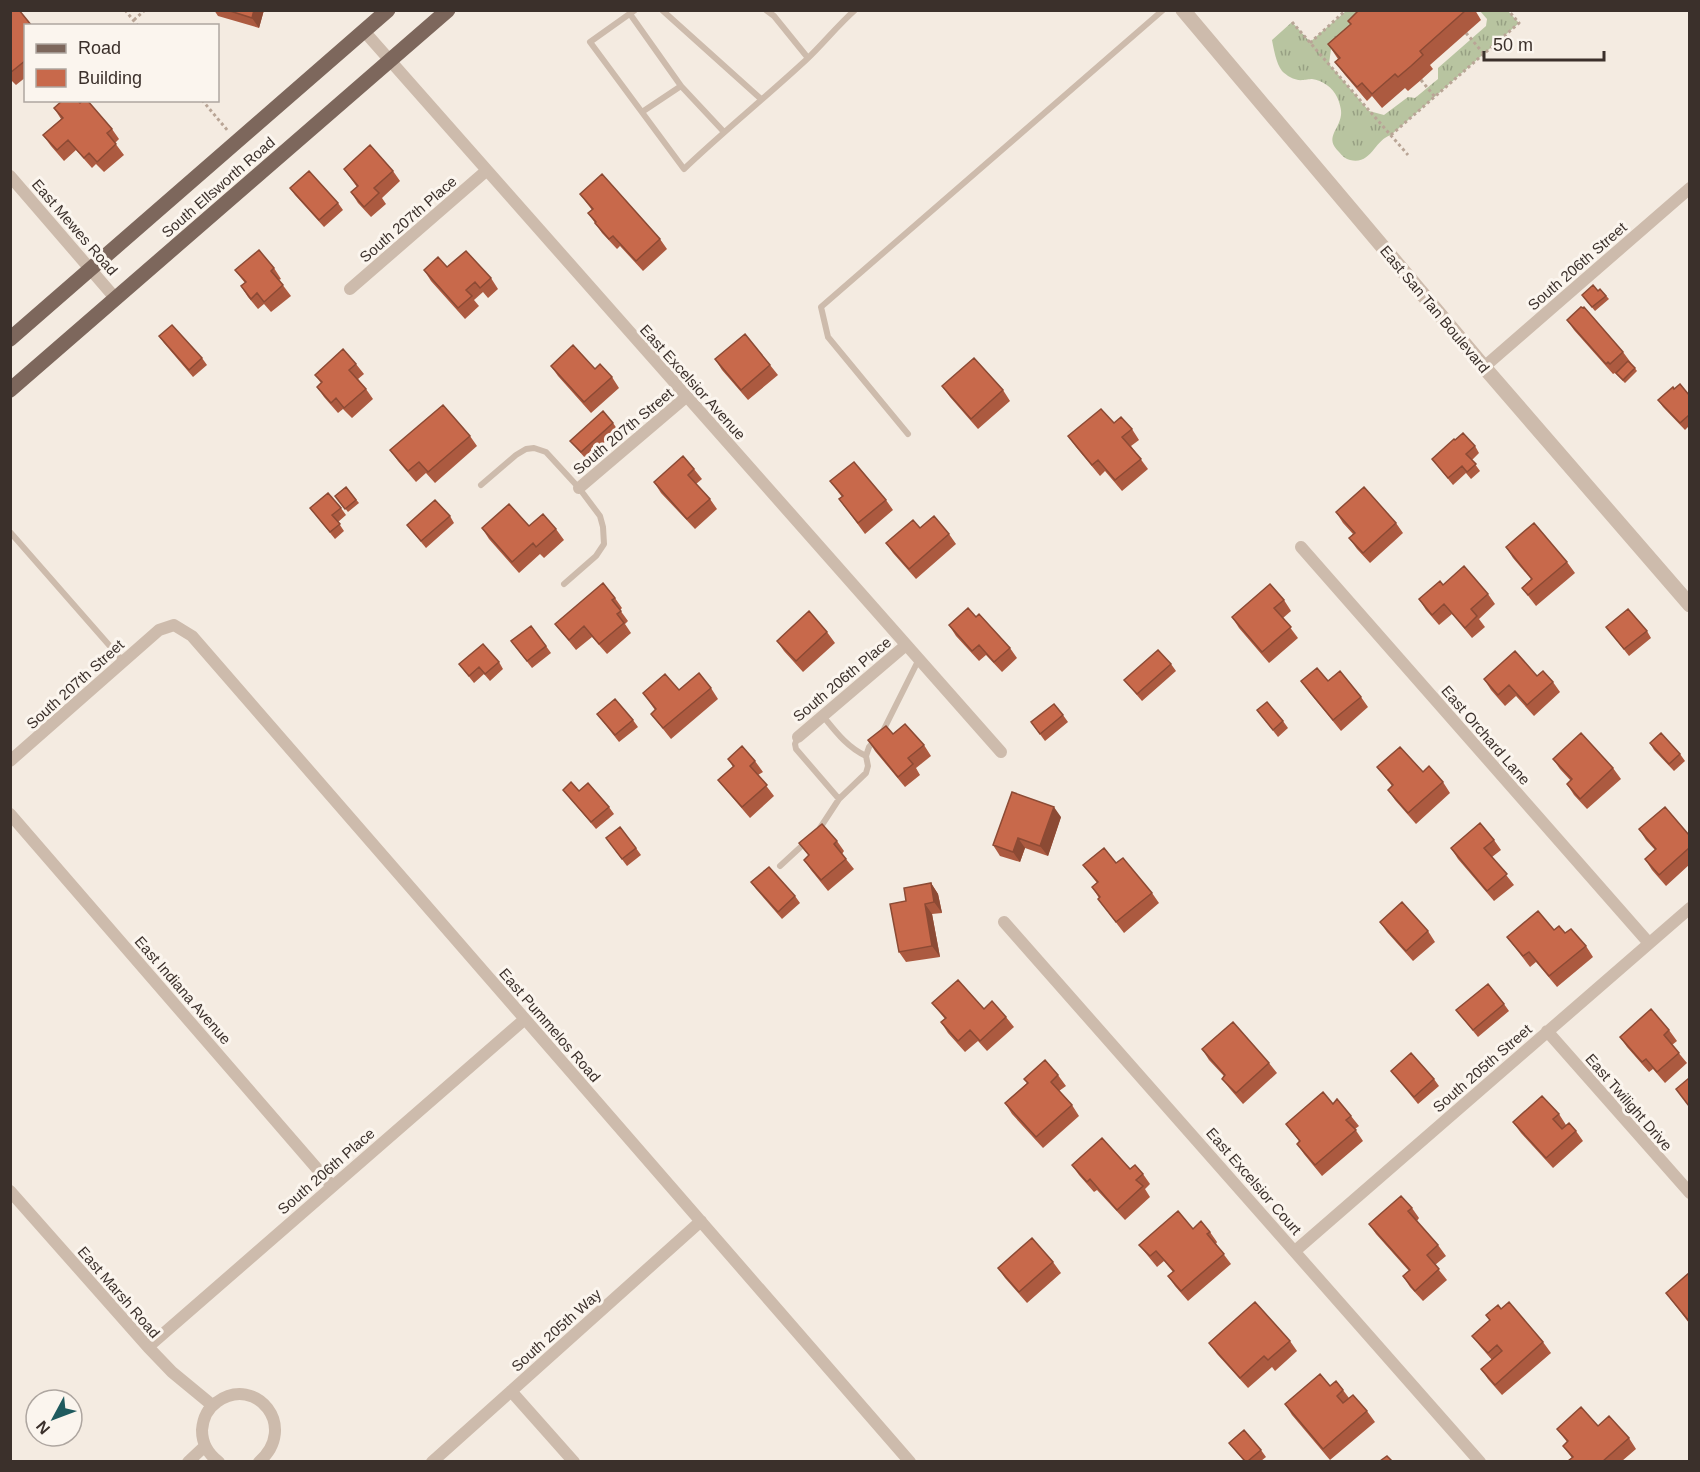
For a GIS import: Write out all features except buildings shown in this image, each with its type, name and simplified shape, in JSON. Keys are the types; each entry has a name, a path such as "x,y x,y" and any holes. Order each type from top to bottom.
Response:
{"main road":[{"name":"South Ellsworth Road","path":"10,339 388,10"},
{"name":"South Ellsworth Road","path":"10,390 448,10"}],"street":[{"name":"East San Tan Boulevard","path":"1183,10 1484,367 1689,605"},
{"name":"East Excelsior Avenue","path":"364,31 1001,752"},
{"name":"South 207th Place","path":"350,289 486,171"},
{"name":"East Mewes Road","path":"10,176 116,299"},
{"name":"South 206th Street","path":"1484,367 1689,188"},
{"name":"South 207th Street","path":"579,488 687,397"},
{"name":"East Orchard Lane","path":"1301,547 1648,942"},
{"name":"East Pummelos Road","path":"159,630 174,625 192,636 910,1461"},
{"name":"South 207th Street","path":"10,761 159,630"},
{"name":"South 206th Place","path":"798,737 906,645"},
{"name":"East Indiana Avenue","path":"10,814 332,1186"},
{"name":"South 205th Street","path":"1295,1251 1689,908"},
{"name":"East Excelsior Court","path":"1004,922 1480,1461"},
{"name":"South 206th Place","path":"148,1347 525,1018"},
{"name":"East Twilight Drive","path":"1547,1031 1689,1193"},
{"name":"East Marsh Road","path":"10,1191 148,1347 172,1372 212,1405"},
{"name":"South 205th Way","path":"432,1461 701,1221"},
{"path":"511,1390 574,1461"},
{"path":"219,1461 205,1446 202,1424 212,1405 234,1394 258,1399 267,1407 273,1418 276,1429 274,1442 269,1452 260,1461"},
{"path":"188,1461 205,1446"}],"lane":[{"path":"662,10 761,99"},
{"path":"766,10 774,16 808,58"},
{"path":"724,132 681,86 632,12 590,42 684,169 808,58 855,10"},
{"path":"908,434 828,337 821,307 1163,10"},
{"path":"642,112 681,86"},
{"path":"481,485 516,455 526,449 534,448 546,452 579,488 600,516 604,544 596,556 564,584"},
{"path":"10,532 123,661"},
{"path":"780,866 820,828 839,799 866,773 866,756 869,747 884,731 919,659"},
{"path":"823,716 842,740 853,750 866,756"},
{"path":"798,737 795,744 796,749 839,799"}],"path":[{"path":"125,10 137,24"},
{"path":"134,20 145,10"},
{"path":"1310,43 1346,10"},
{"path":"1391,135 1519,23 1508,10"},
{"path":"1292,22 1408,155"},
{"path":"1466,33 1484,54"},
{"path":"1420,80 1435,97"},
{"path":"204,102 237,141"}],"green space":[{"path":"1346,11 1364,11 1353,29 1331,49 1329,64 1369,111 1384,115 1408,97 1415,98 1438,79 1438,68 1486,26 1487,19 1480,11 1508,11 1519,23 1385,138 1368,156 1357,161 1344,157 1333,142 1341,113 1335,94 1320,81 1297,80 1284,73 1277,60 1272,40 1292,22 1310,42"}]}
